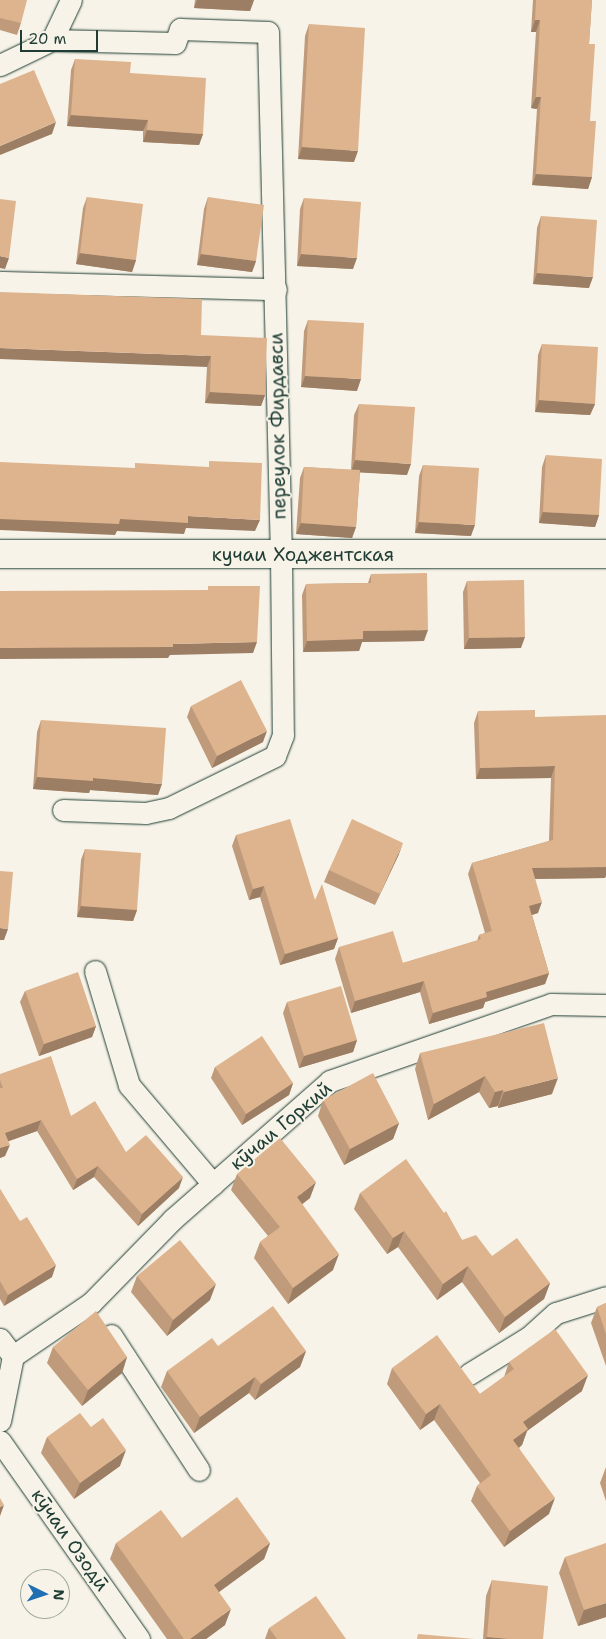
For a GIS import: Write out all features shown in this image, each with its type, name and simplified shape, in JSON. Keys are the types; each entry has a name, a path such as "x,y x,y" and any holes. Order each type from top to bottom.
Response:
{"main road":[{"name":"кучаи Ходжентская","path":"0,554 281,556 606,554"}],"street":[{"path":"0,65 52,40 71,0"},
{"name":"переулок Фирдавси","path":"52,40 175,43 180,29 268,32 276,289 281,556 283,734 275,756 169,808 146,813 63,810"},
{"path":"0,282 276,289"},
{"path":"95,971 129,1085 213,1184"},
{"name":"кӯчаи Горкий","path":"13,1356 91,1303 173,1219 330,1081 552,1004 606,1005"},
{"path":"469,1374 529,1337 556,1313 606,1297"},
{"path":"91,1303 198,1470"},
{"path":"0,1339 13,1356 0,1421"},
{"name":"кӯчаи Озодӣ","path":"0,1441 139,1639"}],"building":[{"path":"0,0 27,0 21,23 0,18"},
{"path":"536,0 592,0 589,44 595,44 590,121 596,121 592,177 536,174 541,97 536,97 540,20 535,20"},
{"path":"309,24 365,28 358,151 302,147"},
{"path":"75,59 131,62 130,73 206,78 203,134 147,130 148,120 71,115"},
{"path":"34,70 56,122 0,146 0,84"},
{"path":"87,197 143,204 136,260 80,253"},
{"path":"208,197 264,205 256,261 201,254"},
{"path":"304,198 361,202 357,258 301,254"},
{"path":"0,199 16,201 9,258 0,256"},
{"path":"541,216 597,220 593,277 537,273"},
{"path":"0,292 202,299 201,335 267,338 265,395 210,392 211,356 0,348"},
{"path":"308,320 364,323 361,379 305,376"},
{"path":"542,344 598,347 595,404 539,400"},
{"path":"359,404 415,407 411,464 355,460"},
{"path":"546,455 602,459 599,515 543,512"},
{"path":"209,461 262,463 260,520 188,516 188,523 120,519 119,524 0,519 0,462 135,468 135,463 209,467"},
{"path":"423,465 479,468 475,525 419,522"},
{"path":"304,467 360,470 356,527 301,523"},
{"path":"427,573 428,630 363,631 363,639 307,641 306,584 371,583 371,574"},
{"path":"524,580 525,637 469,638 467,581"},
{"path":"208,586 260,586 257,642 173,644 173,647 0,648 0,591 208,590"},
{"path":"241,680 267,731 217,756 191,706"},
{"path":"535,710 535,717 606,715 606,867 532,868 542,902 529,906 549,973 486,992 487,997 433,1013 424,981 355,1001 339,947 393,931 403,963 481,939 479,935 492,931 472,863 553,840 555,766 480,768 478,711"},
{"path":"41,720 166,728 162,784 93,778 93,781 37,777"},
{"path":"290,819 315,900 322,884 338,938 285,954 264,886 253,889 236,835"},
{"path":"352,819 403,843 380,894 329,870"},
{"path":"85,849 141,853 137,910 81,906"},
{"path":"0,871 13,872 8,929 0,928"},
{"path":"78,972 96,1026 44,1044 25,991"},
{"path":"341,986 357,1040 304,1056 287,1002"},
{"path":"544,1023 558,1078 504,1092 503,1090 495,1092 485,1076 434,1104 420,1053"},
{"path":"262,1036 293,1083 246,1114 215,1067"},
{"path":"51,1056 71,1116 95,1101 126,1152 146,1135 183,1177 142,1214 98,1166 77,1179 41,1120 5,1133 10,1145 0,1148 0,1088 3,1088 0,1074"},
{"path":"373,1073 399,1123 350,1149 323,1100"},
{"path":"280,1138 316,1182 297,1197 339,1254 293,1288 260,1242 280,1227 237,1174"},
{"path":"406,1159 444,1213 446,1211 462,1240 476,1235 492,1256 517,1238 550,1283 505,1317 468,1266 443,1284 404,1231 393,1238 360,1193"},
{"path":"0,1189 20,1221 27,1217 56,1265 8,1295 0,1281"},
{"path":"180,1240 216,1284 173,1320 137,1276"},
{"path":"606,1303 606,1334 597,1307"},
{"path":"273,1306 306,1351 261,1384 255,1377 200,1417 167,1371 212,1338 218,1346"},
{"path":"96,1311 127,1357 88,1390 53,1347"},
{"path":"555,1329 588,1375 523,1422 528,1429 513,1440 555,1498 510,1531 477,1486 491,1475 440,1404 426,1414 392,1368 437,1335 480,1394 514,1369 509,1362"},
{"path":"80,1413 91,1427 103,1418 126,1450 80,1483 47,1437"},
{"path":"237,1497 270,1543 214,1585 231,1609 190,1639 184,1639 116,1543 161,1510 182,1538"},
{"path":"0,1498 4,1505 0,1507"},
{"path":"606,1543 606,1603 584,1610 565,1557"},
{"path":"492,1580 548,1586 543,1639 487,1637"},
{"path":"316,1596 346,1639 277,1639 269,1628"},
{"path":"418,1634 474,1639 417,1639"}]}
